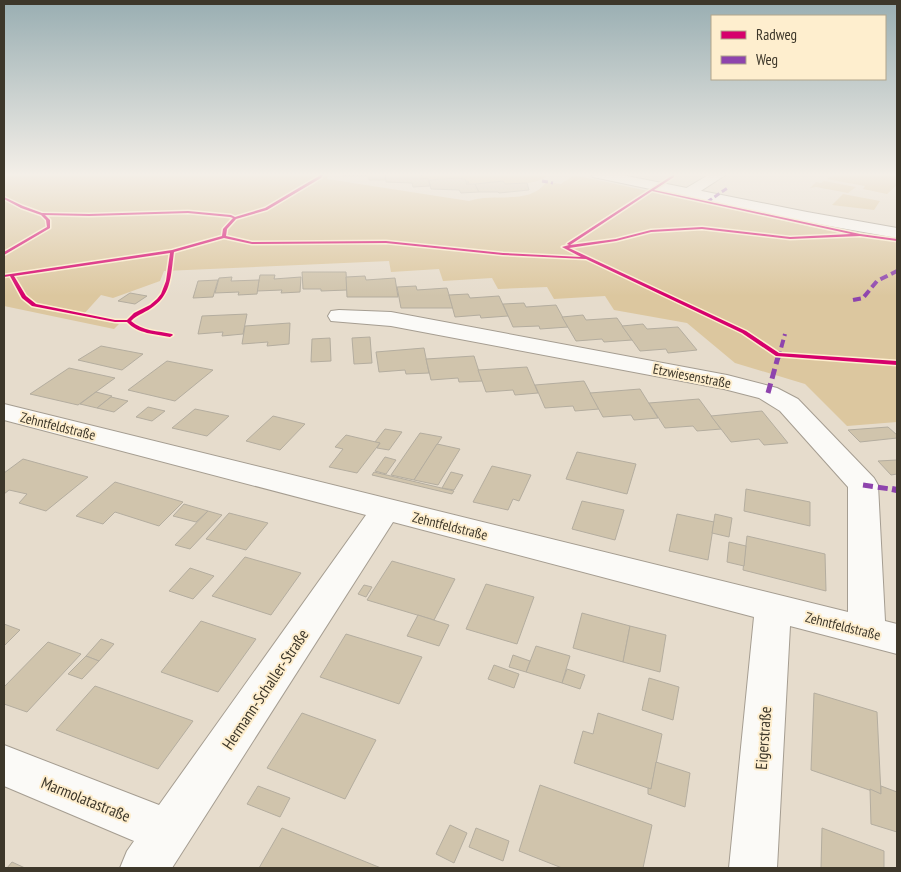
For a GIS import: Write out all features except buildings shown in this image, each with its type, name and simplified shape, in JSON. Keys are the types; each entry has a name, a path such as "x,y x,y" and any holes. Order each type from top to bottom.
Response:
{"street":[{"path":"800,215 897,233"},
{"path":"847,215 897,223"},
{"name":"Etzwiesenstraße","path":"340,316 391,319 727,382 768,393 789,405 863,484 867,632"},
{"name":"Zehntfeldstraße","path":"4,412 897,639"},
{"name":"Hermann-Schaller-Straße","path":"144,868 386,510"},
{"name":"Eigerstraße","path":"753,868 774,608"},
{"name":"Marmolatastraße","path":"4,765 168,832"}],"shaded area":[{"path":"4,215 756,215 845,234 897,242 897,422 847,426 805,384 735,363 687,323 614,310 605,296 554,299 547,287 498,289 492,278 443,281 439,269 391,272 389,261 164,271 160,281 113,298 101,295 83,315 119,324 114,329 4,306"}],"marked path":[{"path":"853,300 863,298 877,281 897,271"},
{"path":"768,393 785,334"},
{"path":"863,485 897,490"}],"cycle path":[{"path":"4,254 49,227 48,220 43,215"},
{"path":"75,215 99,215"},
{"path":"217,215 235,218 225,229 224,237"},
{"path":"235,218 246,215"},
{"path":"569,244 614,215"},
{"path":"766,215 860,235 897,240"},
{"path":"564,247 616,240 651,231 702,228 790,238 860,235"},
{"path":"4,276 172,251 224,237 252,243 386,242 503,254 584,258"},
{"path":"564,247 744,332 778,355 897,363"},
{"path":"170,335 148,331 136,327 128,321 136,314 152,306 163,294 168,281 172,251"},
{"path":"12,276 24,297 34,305 115,321 128,321"}]}
